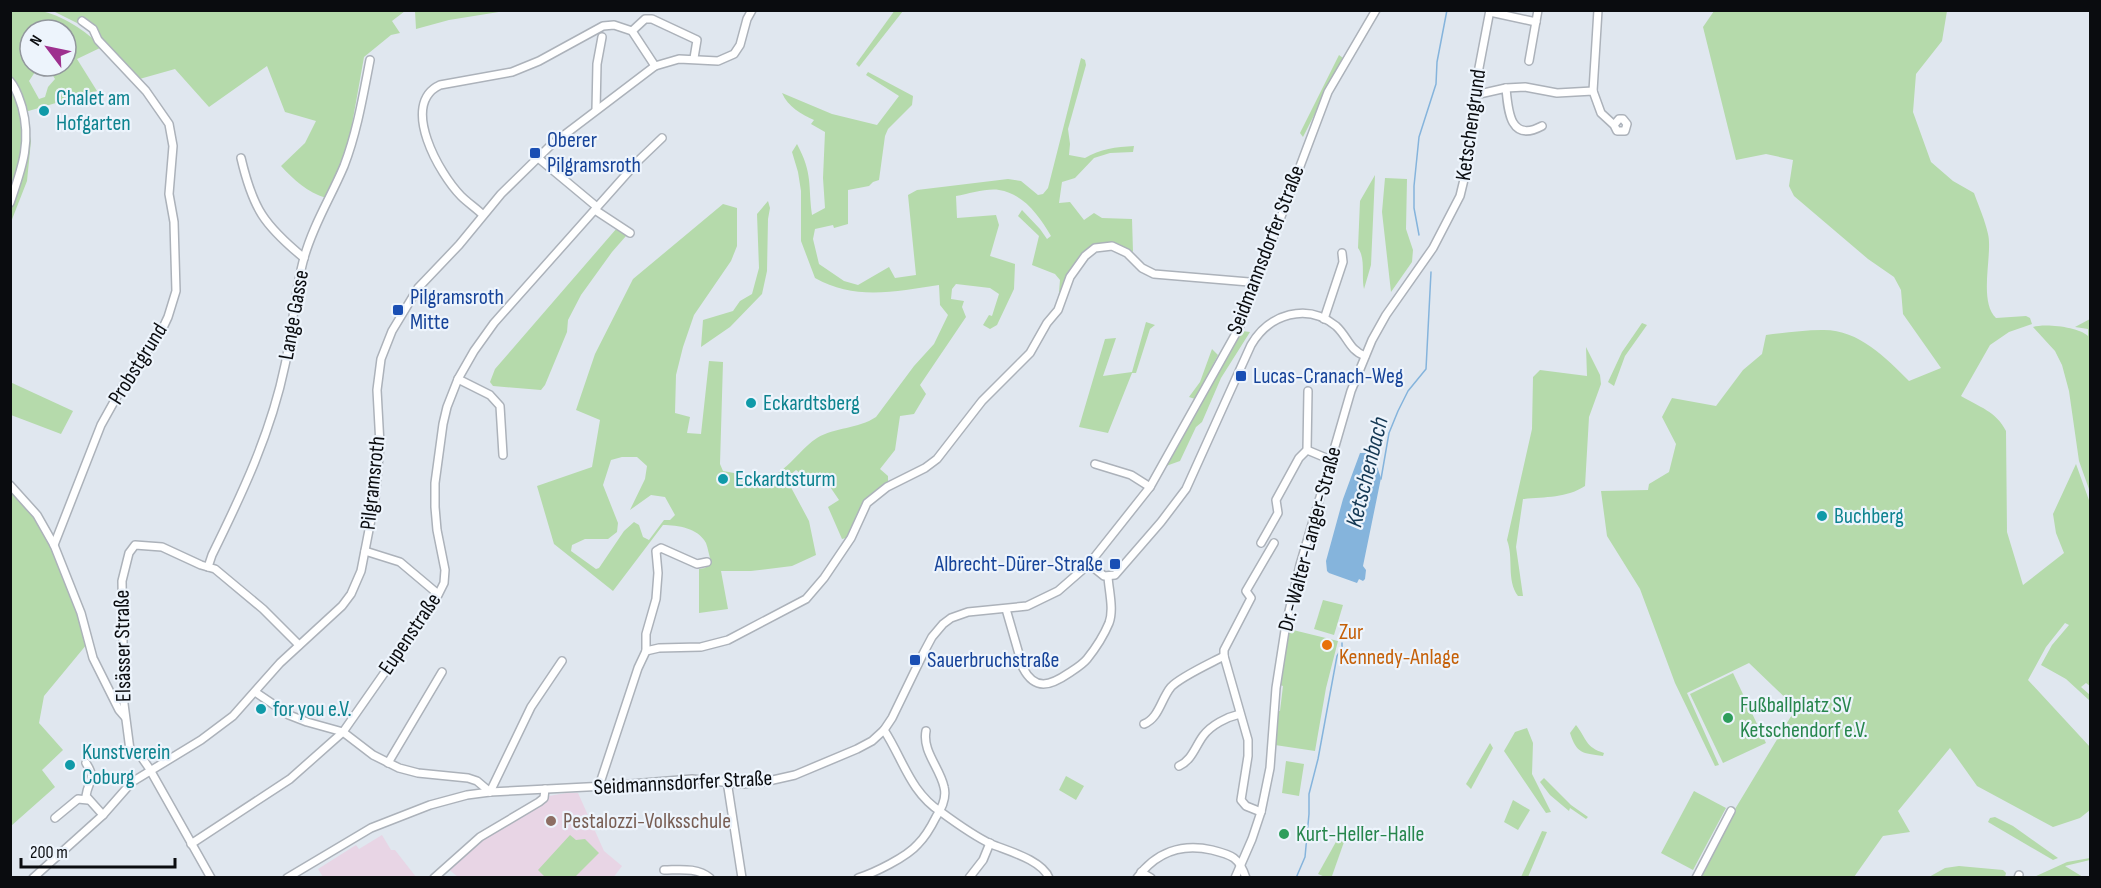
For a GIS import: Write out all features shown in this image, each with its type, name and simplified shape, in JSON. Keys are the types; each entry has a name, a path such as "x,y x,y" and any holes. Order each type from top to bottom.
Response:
{"street":[{"name":"Seidmannsdorfer Straße","path":"287,878 385,822 430,805 467,795 692,779 743,784 764,782 795,775 872,741 884,730 892,718 924,652 938,630 951,618 968,612 1027,606 1067,584 1089,564 1150,487 1239,328 1328,92 1376,10"},
{"path":"1529,61 1538,10"},
{"path":"1598,10 1593,91 1601,113 1614,125"},
{"path":"1490,11 1536,22"},
{"name":"Ketschengrund","path":"1440,236 1464,183 1490,11"},
{"name":"Pilgramsroth","path":"33,878 103,815 127,786 216,730 233,716 280,663 342,606 358,580 379,468 378,373 384,349 398,320 418,288 451,255 483,214 537,157 655,66 679,59 718,61 734,54 740,45 748,12"},
{"path":"632,31 645,19 652,19 697,40 694,58"},
{"name":"Probstgrund","path":"54,545 101,425 125,382 160,334 176,291 174,222 170,194 173,146 169,124 146,92 98,40 93,29 82,21"},
{"path":"483,214 455,188 439,164 425,134 422,113 429,93 440,84 493,77 529,66 614,25 632,31 655,66"},
{"path":"596,110 597,64 603,32"},
{"name":"Lange Gasse","path":"208,567 247,484 265,437 286,365 304,258 315,226 351,146 370,60"},
{"path":"10,81 18,95 23,112 27,144 10,204"},
{"path":"1476,94 1525,87 1557,93 1593,91"},
{"path":"1506,88 1511,121 1525,131 1542,126"},
{"name":"Eupenstraße","path":"191,844 290,779 343,732 437,597 444,583 445,570 437,530 435,483 443,424 458,379 486,333 596,208 662,138"},
{"path":"537,157 596,208 630,233"},
{"path":"241,158 253,201 263,218 279,237 304,258"},
{"name":"Dr.-Walter-Langer-Straße","path":"1235,878 1261,812 1270,768 1275,697 1286,624 1300,565 1351,391 1365,356 1386,315 1440,236"},
{"path":"646,651 659,648 701,647 728,640 802,602 813,593 851,538 867,503 887,487 925,468 937,459 988,393 1023,362 1058,310 1077,265 1095,248 1102,246 1118,248 1132,257 1142,268 1154,274 1249,282 1255,286"},
{"path":"1324,319 1343,262 1342,253"},
{"path":"1089,564 1100,574 1108,577 1114,575 1186,489 1251,345 1271,321 1287,315 1309,314 1324,319 1338,328 1356,353 1365,356"},
{"path":"458,379 490,395 500,406 503,455"},
{"path":"1261,543 1278,513 1276,500 1299,458 1307,450 1308,391"},
{"path":"1307,450 1330,460"},
{"path":"1095,464 1131,475 1150,487"},
{"path":"10,485 37,515 54,545 81,613 93,658 119,711 125,717"},
{"path":"1261,812 1246,806 1241,800 1248,756 1248,740 1224,656 1225,646 1251,598 1246,591 1274,543"},
{"name":"Elsässer Straße","path":"150,771 140,755 130,750 125,717 122,581 129,553 135,545 162,547 208,567"},
{"path":"599,786 638,668 646,651 646,634 656,599 658,573 656,549 661,548 697,564 707,562"},
{"path":"365,551 400,562 437,597"},
{"path":"208,567 214,569 244,593 299,645"},
{"path":"1006,609 1027,675 1039,684 1055,682 1087,660 1108,624 1111,616 1108,577"},
{"path":"1144,724 1152,721 1176,683 1224,656"},
{"path":"255,692 289,715 343,732 373,755 388,763 411,772 468,778 477,781 490,792 531,707 561,661"},
{"path":"388,763 442,672"},
{"path":"1179,766 1190,758 1208,730 1240,714"},
{"path":"884,730 916,790 939,812 990,843 1039,866 1050,878"},
{"path":"858,878 914,849 926,835 939,812 945,799 945,789 924,741 926,731"},
{"path":"86,763 92,778 86,794 88,800 103,815"},
{"path":"150,771 211,878"},
{"path":"727,782 742,878"},
{"path":"434,878 480,837 540,802 544,798 545,789"},
{"path":"55,818 78,799 88,800"},
{"path":"1696,878 1731,811"},
{"path":"969,878 983,860 990,843"},
{"path":"1151,878 1139,875 1149,863 1180,848 1192,847 1226,853 1235,858 1242,864 1246,878"},
{"path":"664,870 689,870 703,873 710,878"}],"shaded area":[{"name":"Pestalozzi-Volksschule","path":"578,793 604,851 622,866 613,878 458,877 447,868 478,841 544,802 549,796"},
{"path":"382,835 391,850 395,850 416,877 323,877 318,869 356,845 359,849"}],"green space":[{"path":"36,10 60,18 18,18 18,78 31,78 29,81 39,99 45,97 54,78 78,78 78,61 97,91 25,112 31,141 27,181 11,222 11,11"},
{"path":"415,10 505,11 449,20 416,29"},
{"path":"895,10 903,11 859,67 856,64"},
{"path":"53,11 405,11 392,21 400,33 391,35 364,57 348,147 326,198 301,185 281,166 305,143 316,121 285,112 267,66 209,107 175,69 136,80 99,40 99,33 90,22 82,21 81,25 78,24 78,18 67,18"},
{"path":"1714,11 1947,11 1942,41 1916,74 1913,112 1931,162 1953,181 1974,193 1988,234 1987,289 1991,310 1996,318 2026,316 2030,318 2032,324 2009,332 1990,345 1961,396 1992,414 2006,431 2007,532 2023,585 2064,553 2056,533 2053,514 2076,464 2090,503 2090,686 2086,683 2081,687 2090,695 2090,701 2066,679 2041,665 2052,645 2069,625 2065,623 2046,647 2028,680 2090,747 2090,810 2080,818 2053,827 1977,786 1950,748 1898,811 1910,832 1883,836 1854,877 1694,877 1796,708 1749,663 1687,693 1719,765 1715,766 1675,683 1640,589 1607,536 1601,491 1648,490 1649,484 1669,472 1676,444 1662,417 1672,398 1716,406 1743,370 1762,354 1766,335 1822,330 1847,334 1870,346 1909,381 1941,368 1903,314 1901,290 1894,277 1868,259 1794,196 1789,186 1793,160 1766,154 1736,160 1703,27"},
{"path":"78,28 89,35 102,47 78,59"},
{"path":"1339,55 1343,58 1303,137 1300,133"},
{"path":"1081,58 1085,60 1086,65 1068,129 1069,155 1085,158 1108,149 1134,146 1133,152 1110,153 1094,158 1075,178 1062,182 1059,203 1070,202 1084,220 1094,213 1102,218 1132,219 1133,252 1117,244 1104,243 1093,247 1077,266 1058,305 1060,280 1055,274 1032,265 1039,236 1018,216 1022,210 1047,239 1051,236 1030,207 1016,196 999,190 984,190 956,196 957,218 996,215 999,225 990,256 1015,264 1014,289 997,325 990,329 983,325 989,315 992,316 999,294 990,288 956,284 952,289 951,299 964,301 962,307 966,317 920,385 926,394 914,414 900,416 895,450 880,469 888,476 888,485 861,507 850,537 842,539 828,507 839,500 820,472 809,480 796,470 786,478 809,521 816,555 792,566 751,571 721,571 728,609 699,613 699,569 705,568 711,561 706,543 693,531 663,525 613,591 554,544 537,486 592,467 600,420 576,410 595,354 633,279 723,204 737,208 737,246 731,261 694,315 676,375 675,413 690,417 687,433 701,434 709,361 723,362 720,464 723,471 734,473 758,486 782,470 817,438 862,424 876,417 914,366 934,344 948,315 940,305 939,285 861,292 845,290 815,278 801,241 801,191 792,152 797,144 806,164 812,215 825,208 823,178 825,132 811,124 814,120 791,106 782,93 832,114 877,125 899,96 866,75 868,72 913,96 912,105 888,129 885,136 879,180 869,186 848,190 848,224 834,228 833,225 815,229 813,239 819,264 844,281 858,285 889,267 895,278 916,275 908,195 917,190 1008,179 1021,181 1038,195 1043,194 1048,188","holes":["637,457 647,466 645,479 630,510 651,495 665,497 675,515 670,520 664,520 649,540 643,537 639,525 634,522 624,531 599,568 596,569 571,551 572,545 585,539 608,539 617,532 618,523 603,485 611,460"]},
{"path":"1375,175 1371,265 1364,289 1363,262 1358,248 1360,201"},
{"path":"1385,178 1407,179 1406,229 1413,250 1412,262 1391,292 1382,212"},
{"path":"768,201 770,208 767,271 762,294 730,327 701,347 703,320 733,311 740,301 752,294 759,268 757,214"},
{"path":"617,228 626,232 626,236 581,295 568,320 567,332 545,385 541,390 493,386 490,382 495,369"},
{"path":"2090,319 2090,492 2079,461 2069,391 2062,365 2055,351 2033,327 2045,325 2062,327 2077,330 2088,336 2088,329 2075,327"},
{"path":"1146,322 1155,325 1150,329 1136,373 1132,373 1108,433 1079,427 1105,339 1116,338 1103,376 1132,372"},
{"path":"1642,323 1647,325 1625,356 1614,386 1608,382 1622,352"},
{"path":"1242,331 1250,332 1221,378 1202,422 1196,427 1180,461 1166,466"},
{"path":"1586,347 1600,375 1601,384 1589,417 1585,486 1563,495 1523,499 1516,547 1523,596 1518,596 1512,583 1507,540 1532,429 1533,377 1540,370 1587,376"},
{"path":"1212,349 1218,355 1195,399 1189,397 1200,382"},
{"path":"10,382 73,411 61,434 11,415"},
{"path":"10,489 31,510 47,536 87,644 44,696 39,723 63,750 42,770 55,787 11,826"},
{"path":"1323,600 1343,605 1334,635 1314,629"},
{"path":"1289,629 1338,641 1326,688 1315,751 1275,745 1277,711 1280,711 1283,686 1280,685"},
{"name":"Fußballplatz SV Ketschendorf e.V.","path":"1733,673 1766,743 1723,763 1690,694"},
{"path":"1576,725 1590,745 1604,753 1603,756 1585,753 1578,749 1570,733"},
{"path":"1527,728 1533,743 1532,774 1551,812 1546,813 1504,751 1515,732"},
{"path":"1490,743 1493,748 1471,789 1466,784"},
{"path":"1286,761 1304,764 1299,796 1282,793"},
{"path":"1066,776 1084,786 1076,800 1059,790"},
{"path":"1544,778 1571,805 1588,817 1586,819 1570,808 1569,811 1550,795 1540,782"},
{"name":"Fußballplatz SV Ketschendorf e.V.","path":"1694,791 1726,808 1693,870 1661,853"},
{"path":"1513,800 1530,810 1518,830 1504,822"},
{"path":"1995,817 2013,826 2058,858 2053,860 1988,822 1990,818"},
{"path":"1542,831 1547,832 1528,877 1521,877"},
{"path":"570,835 576,840 585,839 599,853 575,877 545,877 538,870"},
{"path":"1337,840 1344,842 1332,876 1325,877 1318,874"},
{"path":"2090,858 2090,860 2065,866 2083,877 2034,877 2067,862"},
{"path":"1959,866 2003,870 2006,873 2005,877 1929,877 1945,868"}],"water":[{"path":"1360,453 1368,453 1374,458 1381,478 1363,566 1366,570 1365,579 1363,581 1359,579 1357,583 1329,573 1326,561 1343,499"}],"waterway":[{"name":"Ketschenbach","path":"1419,235 1414,208 1419,137 1436,84 1437,62 1447,10"},
{"name":"Ketschenbach","path":"1381,479 1389,433 1408,391 1426,369 1431,272"},
{"name":"Ketschenbach","path":"1296,878 1305,857 1309,794 1318,759 1337,656 1342,643"}],"place":[{"name":"Chalet am Hofgarten","path":"44,111"},
{"name":"Oberer Pilgramsroth","path":"535,153"},
{"name":"Pilgramsroth Mitte","path":"398,310"},
{"name":"Lucas-Cranach-Weg","path":"1241,376"},
{"name":"Eckardtsberg","path":"751,403"},
{"name":"Eckardtsturm","path":"723,479"},
{"name":"Buchberg","path":"1822,516"},
{"name":"Albrecht-Dürer-Straße","path":"1115,564"},
{"name":"Zur Kennedy-Anlage","path":"1327,645"},
{"name":"Sauerbruchstraße","path":"915,660"},
{"name":"for you e.V.","path":"261,709"},
{"name":"Fußballplatz SV Ketschendorf e.V.","path":"1728,718"},
{"name":"Kunstverein Coburg","path":"70,765"},
{"name":"Pestalozzi-Volksschule","path":"551,821"},
{"name":"Kurt-Heller-Halle","path":"1284,834"}]}
